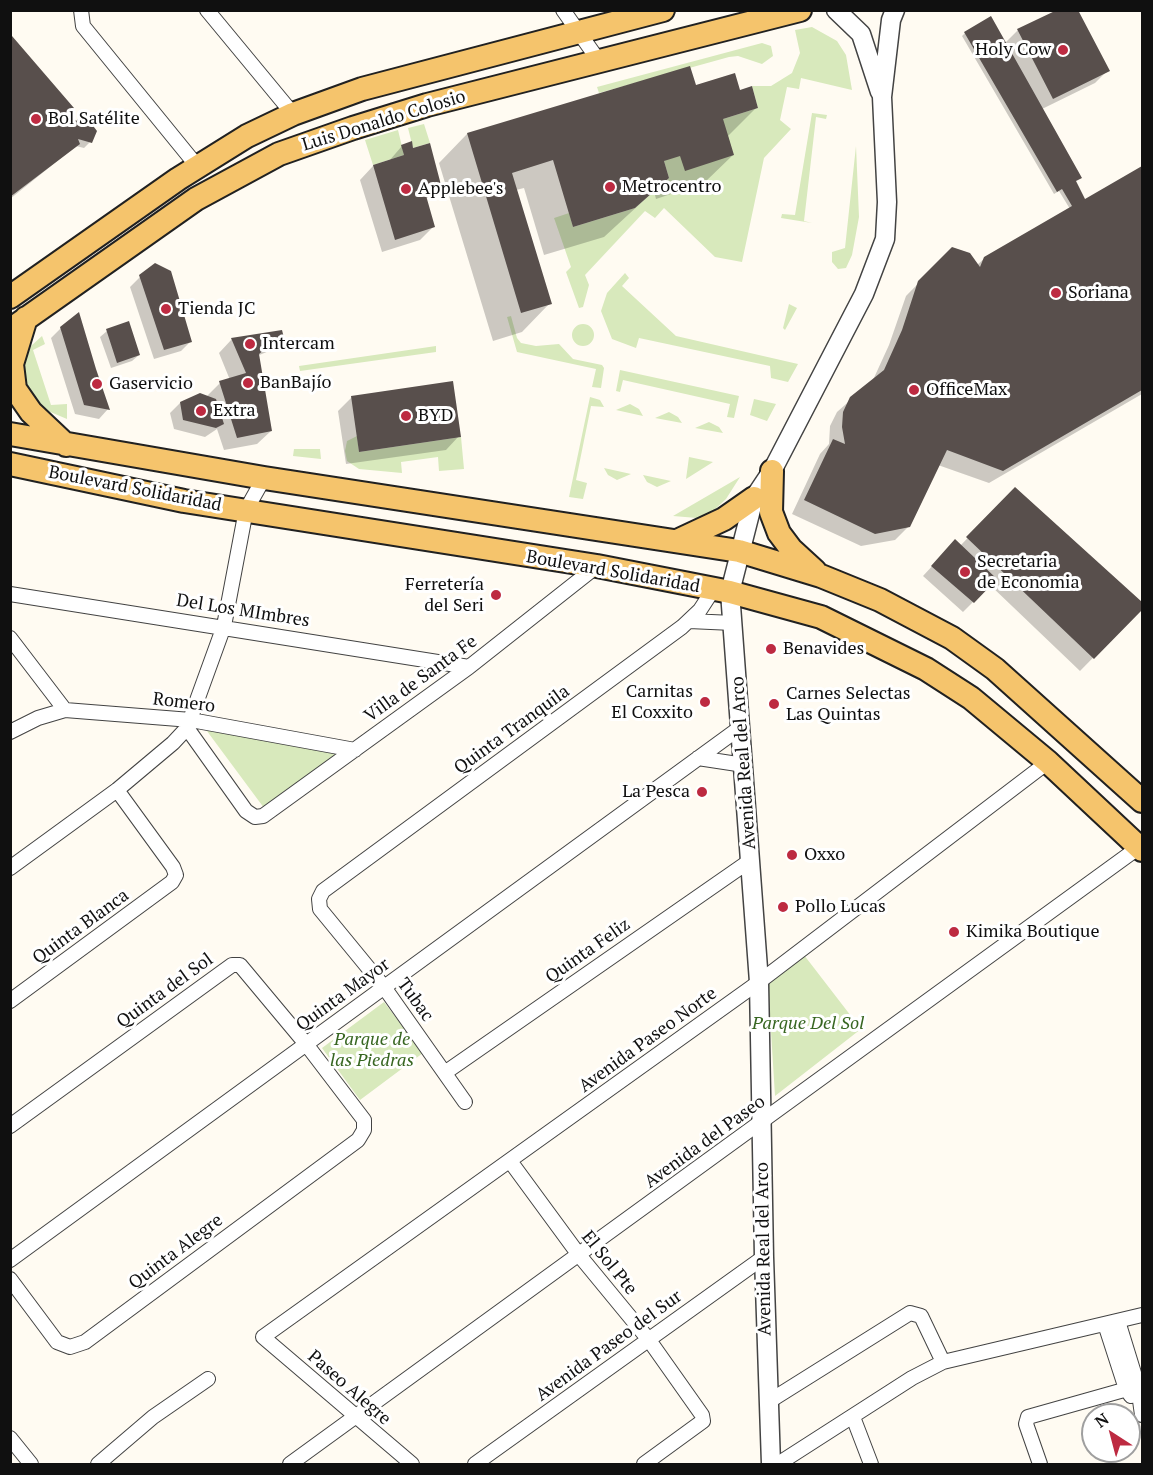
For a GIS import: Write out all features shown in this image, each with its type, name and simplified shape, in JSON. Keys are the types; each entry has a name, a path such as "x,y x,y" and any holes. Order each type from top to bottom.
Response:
{"main road":[{"name":"Luis Donaldo Colosio","path":"10,297 197,166 247,136 293,114 362,89 663,10"},
{"name":"Luis Donaldo Colosio","path":"18,324 196,200 279,154 406,111 800,10"},
{"path":"18,324 12,364 15,389 31,412 66,445"},
{"name":"Boulevard Solidaridad","path":"10,434 264,478 739,551 820,576 880,600 952,638 995,669 1143,801"},
{"name":"Boulevard Solidaridad","path":"10,464 184,501 597,566 721,591 821,617 926,669 971,698 1048,762 1142,847"},
{"path":"772,471 771,512 779,532 791,549 820,576"},
{"path":"676,541 724,519 754,498"}],"street":[{"path":"81,10 83,26 197,166"},
{"path":"207,10 293,114"},
{"path":"563,10 598,61"},
{"name":"Avenida Real del Arco","path":"836,10 861,33 882,97"},
{"name":"Avenida Real del Arco","path":"771,1464 760,1124 759,982 733,622 721,591 739,551 754,498 772,471 864,294 885,238 887,202 882,97 891,20 895,10"},
{"path":"10,868 117,789 173,743 189,724 224,626 246,510 264,478"},
{"name":"Villa de Santa Fe","path":"189,724 246,812 255,817 263,816 469,667 597,566"},
{"name":"Quinta Tranquila","path":"323,891 689,621 721,591"},
{"name":"Del Los MImbres","path":"10,594 224,626 469,667"},
{"path":"689,621 733,622"},
{"path":"10,638 65,710"},
{"name":"Romero","path":"10,732 38,718 65,710 189,724 355,750"},
{"name":"Quinta Mayor","path":"10,1260 741,727"},
{"path":"698,758 744,765"},
{"name":"Avenida Paseo Norte","path":"263,1337 759,982 1048,762"},
{"name":"Quinta Blanca","path":"10,1001 172,882 176,875 173,867 117,789"},
{"name":"Avenida del Paseo","path":"290,1464 1142,847"},
{"name":"Quinta Feliz","path":"446,1072 751,860"},
{"name":"Tubac","path":"323,891 319,899 320,909 384,987 465,1102"},
{"name":"Quinta del Sol","path":"10,1126 232,965 240,965 246,969 364,1120"},
{"name":"Quinta Alegre","path":"10,1279 57,1342 70,1347 85,1342 358,1140 364,1130 364,1120"},
{"name":"El Sol Pte","path":"510,1161 579,1255 649,1340 702,1415 703,1421 644,1464"},
{"name":"Avenida Paseo del Sur","path":"475,1464 764,1257"},
{"path":"768,1402 910,1313 921,1316 943,1362"},
{"path":"778,1464 912,1378 943,1362 971,1353 1143,1315"},
{"path":"1111,1322 1138,1403"},
{"name":"Paseo Alegre","path":"263,1337 412,1464"},
{"path":"98,1464 153,1417 208,1379"},
{"path":"1040,1464 1026,1424 1028,1418 1132,1388"},
{"path":"854,1417 871,1464"},
{"path":"10,1437 31,1464"}],"green space":[{"path":"812,27 837,41 846,55 852,90 801,78 799,89 787,87 780,120 791,129 764,158 742,262 715,257 664,208 655,218 645,211 585,275 589,285 583,307 579,308 566,272 571,267 554,218 569,213 573,227 635,208 669,178 664,161 723,119 758,108 752,86 771,86 792,73 800,53 795,30"},
{"path":"762,43 771,46 773,56 762,64 738,56 729,57 599,93 597,87"},
{"path":"812,113 827,115 826,119 816,117 804,221 812,223 781,218 782,214 795,215"},
{"path":"424,124 430,143 413,148 408,128"},
{"path":"398,130 404,155 373,165 365,140"},
{"path":"856,146 859,217 852,255 846,268 838,269 832,262 832,252 845,248"},
{"path":"625,273 629,278 622,286 676,336 798,364 788,382 771,378 770,366 639,338 636,348 612,339 601,311 607,293"},
{"path":"789,304 797,308 785,330 783,328"},
{"path":"511,316 517,338 521,343 536,346 559,344 573,359 602,365 604,368 601,388 592,387 596,369 517,352 507,317"},
{"path":"579,324 587,324 594,331 594,339 587,346 579,346 572,339 572,331"},
{"path":"42,336 45,344 33,350 51,405 67,404 67,419 41,408 26,391 23,371 26,359 31,346"},
{"path":"436,346 436,352 300,371 299,366"},
{"path":"620,370 739,396 734,418 727,417 730,404 623,380 620,392 616,391"},
{"path":"590,397 600,400 604,407 591,406 576,480 587,483 583,499 569,497"},
{"path":"754,399 776,404 767,421 750,415"},
{"path":"630,404 639,409 643,416 616,410"},
{"path":"669,412 678,417 682,423 655,418"},
{"path":"709,422 719,427 723,433 695,428"},
{"path":"357,436 359,452 461,437 464,469 439,471 438,457 401,462 402,473 359,469 347,461 345,451 347,441"},
{"path":"294,449 320,449 321,459 293,456"},
{"path":"689,457 713,462 686,479"},
{"path":"604,468 631,474 617,480 608,475"},
{"path":"643,475 671,481 657,487 647,482"},
{"path":"740,477 726,499 710,514 697,518 673,516"},
{"path":"201,723 353,750 267,812"},
{"name":"Parque Del Sol","path":"804,955 861,1029 775,1096 768,983"},
{"name":"Parque de las Piedras","path":"384,1002 423,1053 360,1100 322,1048"}],"building":[{"name":"Holy Cow","path":"1057,10 1078,10 1110,71 1053,99 1017,29"},
{"path":"991,16 1082,178 1076,181 1085,199 1142,166 1142,390 1003,471 947,450 910,527 875,534 804,500 833,439 845,444 842,427 843,412 850,397 884,370 902,330 918,281 952,247 970,253 980,267 984,257 1072,206 1062,189 1057,192 964,32"},
{"name":"Bol Satélite","path":"12,36 74,108 69,112 76,121 84,114 97,131 92,143 78,139 80,144 10,197"},
{"name":"Metrocentro","path":"690,66 696,85 735,73 740,90 752,86 758,108 723,119 734,155 685,171 680,156 664,161 669,178 635,208 573,227 553,160 512,173 552,304 521,313 467,133"},
{"name":"Applebee's","path":"412,141 413,148 430,143 441,185 425,192 435,227 395,240 373,165 404,155 401,145"},
{"name":"Tienda JC","path":"155,263 171,271 192,342 164,350 139,275"},
{"path":"79,312 110,410 84,405 60,327"},
{"path":"129,321 140,355 117,363 106,329"},
{"path":"282,330 284,338 277,339 259,354 272,431 237,438 219,381 246,373 231,338"},
{"name":"BYD","path":"453,381 461,437 359,452 351,396"},
{"name":"Extra","path":"200,393 216,399 224,424 216,428 183,420 180,402"},
{"path":"1015,487 1142,602 1142,610 1094,659 966,537"},
{"name":"Secretaria de Economia","path":"955,539 997,579 974,603 931,566"}],"place":[{"name":"Holy Cow","path":"1063,50"},
{"name":"Bol Satélite","path":"36,119"},
{"name":"Metrocentro","path":"610,187"},
{"name":"Applebee's","path":"406,189"},
{"name":"Soriana","path":"1056,293"},
{"name":"Tienda JC","path":"166,309"},
{"name":"Intercam","path":"250,344"},
{"name":"BanBajío","path":"248,383"},
{"name":"Gaservicio","path":"97,384"},
{"name":"OfficeMax","path":"914,390"},
{"name":"Extra","path":"201,411"},
{"name":"BYD","path":"406,416"},
{"name":"Secretaria de Economia","path":"965,572"},
{"name":"Ferretería del Seri","path":"496,595"},
{"name":"Benavides","path":"771,649"},
{"name":"Carnitas El Coxxito","path":"705,702"},
{"name":"Carnes Selectas Las Quintas","path":"774,704"},
{"name":"La Pesca","path":"702,792"},
{"name":"Oxxo","path":"792,855"},
{"name":"Pollo Lucas","path":"783,907"},
{"name":"Kimika Boutique","path":"954,932"}]}
